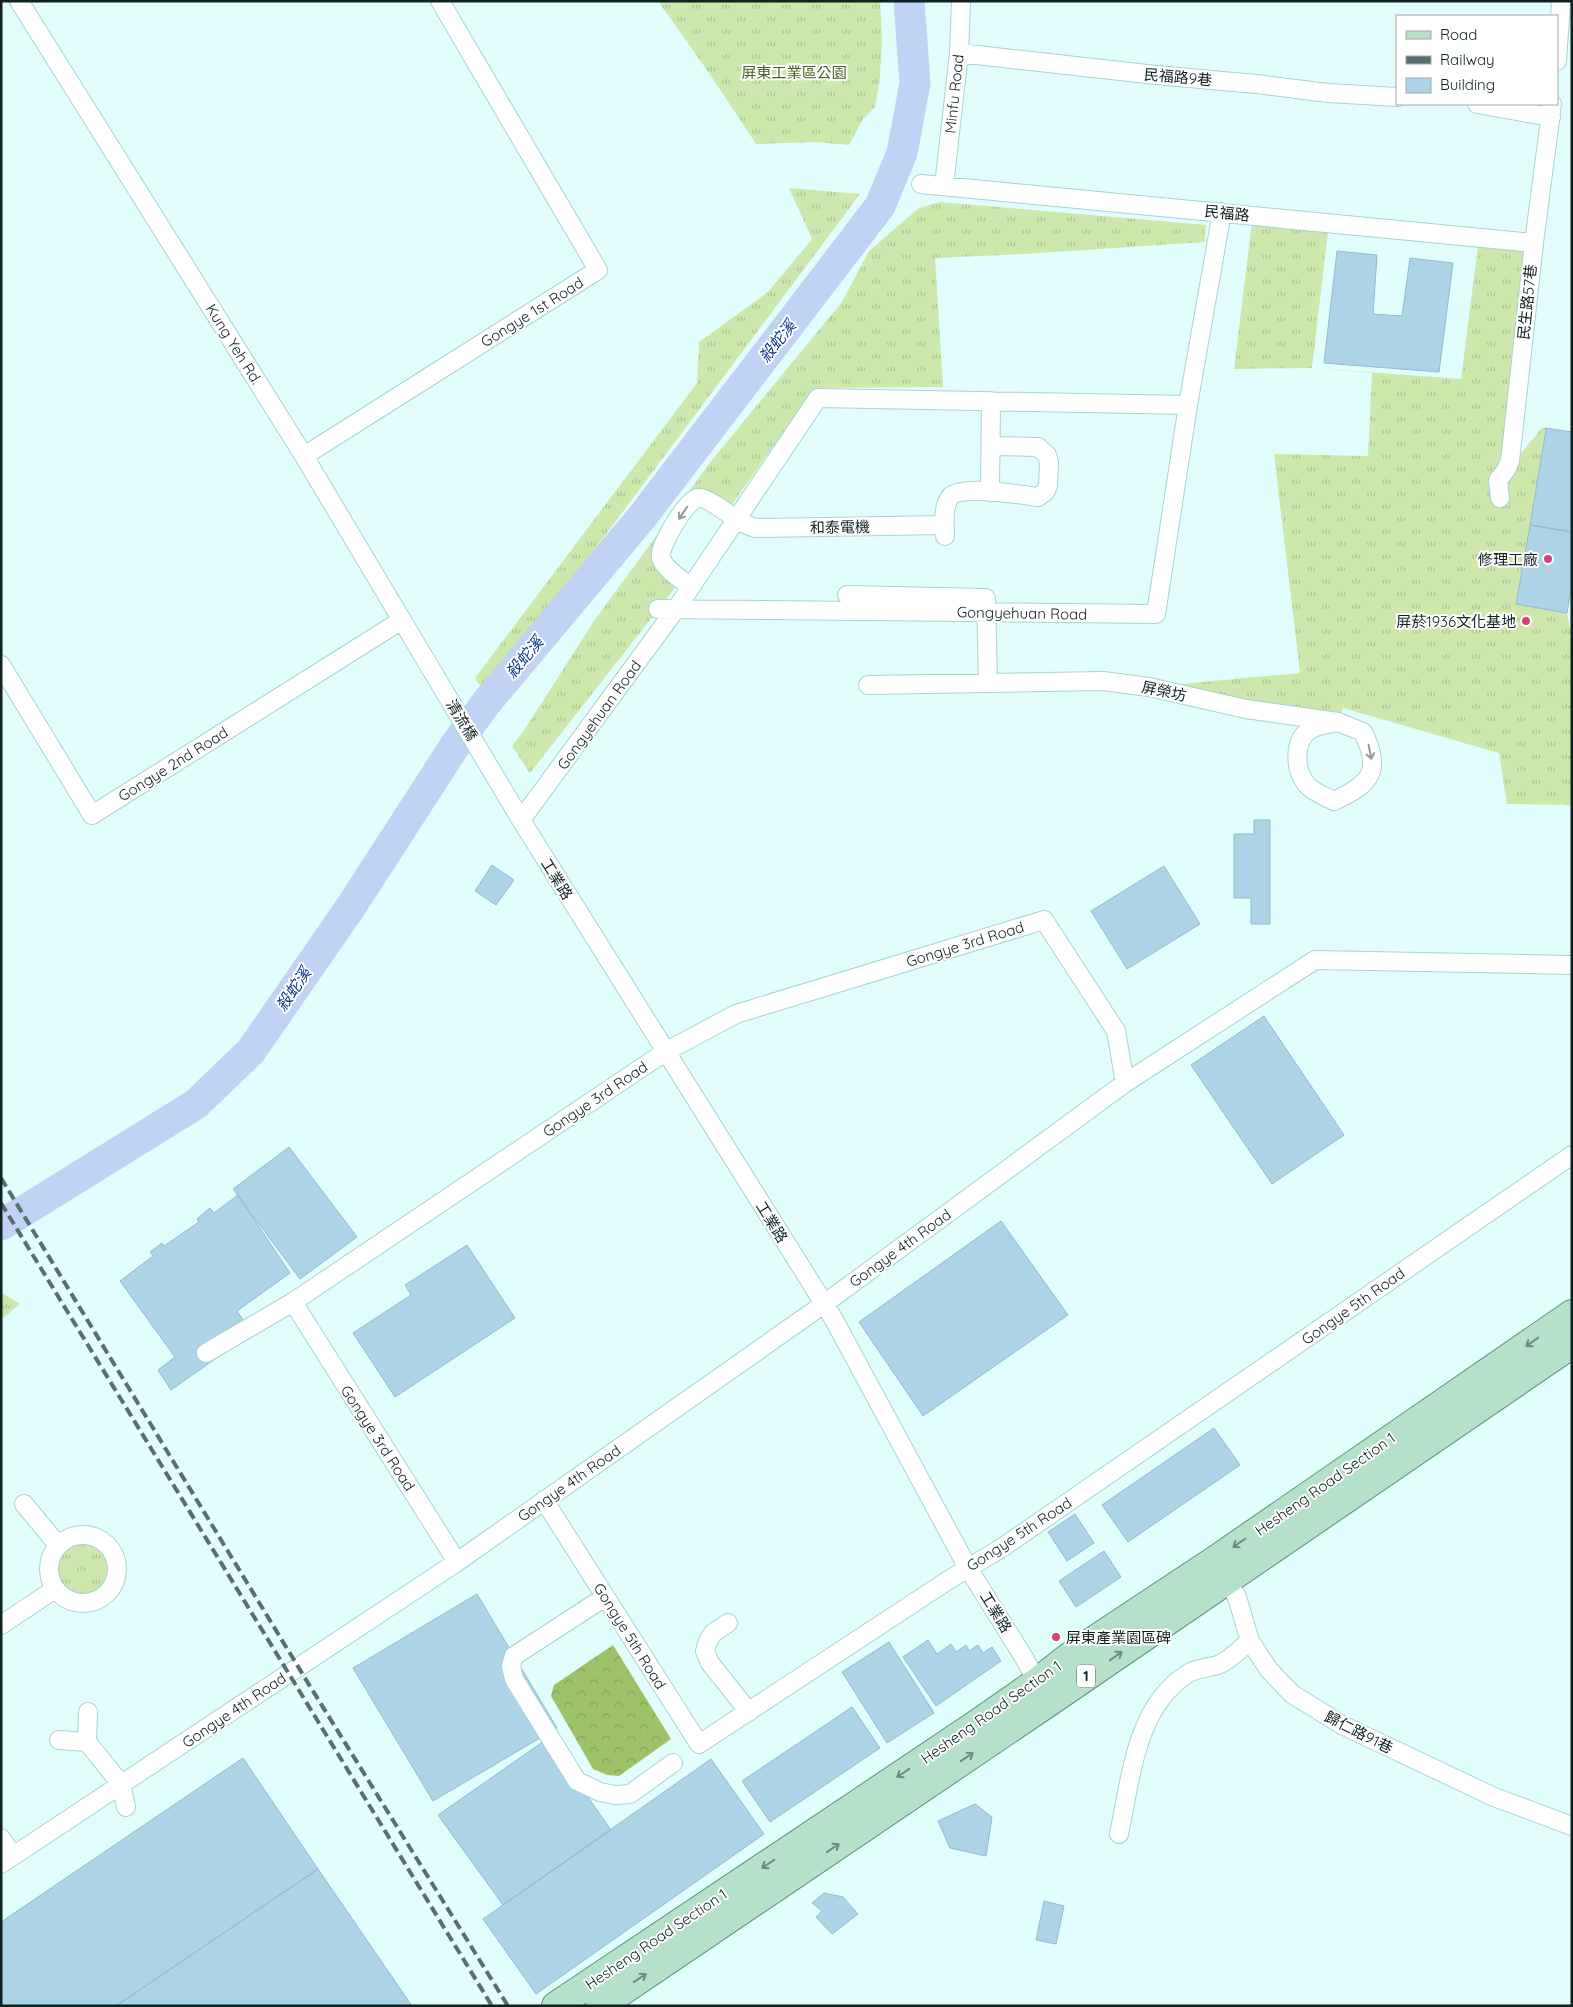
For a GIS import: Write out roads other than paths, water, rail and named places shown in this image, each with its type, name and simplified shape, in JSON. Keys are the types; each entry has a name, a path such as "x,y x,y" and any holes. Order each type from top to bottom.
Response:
{"main road":[{"name":"Hesheng Road Section 1","path":"1220,1570 1572,1314"},
{"name":"Hesheng Road Section 1","path":"600,2006 1043,1692 1069,1657 1220,1570 1572,1344"},
{"name":"Hesheng Road Section 1","path":"556,2006 977,1724 1043,1692"}],"street":[{"name":"Kung Yeh Rd.","path":"19,1 304,456 444,691"},
{"name":"Gongye 1st Road","path":"304,456 598,270 440,1"},
{"name":"Minfu Road","path":"944,186 959,53 961,1"},
{"path":"1558,49 1560,1"},
{"name":"民福路9巷","path":"959,53 1156,76 1396,97"},
{"path":"1490,105 1552,110"},
{"name":"民生路57巷","path":"1500,498 1498,480 1510,461 1534,243 1552,110"},
{"name":"民福路","path":"921,184 1534,243"},
{"name":"Gongyehuan Road","path":"658,609 1156,614 1188,405 1222,212"},
{"name":"Gongyehuan Road","path":"521,820 676,609 818,398 1188,405"},
{"path":"990,492 991,401"},
{"name":"和泰電機","path":"691,587 664,565 660,555 665,539 691,501 699,498 707,500 746,526 756,528 945,531 946,504 951,495 967,491 1038,497 1045,492 1050,481 1050,462 1043,450 1038,447 991,446"},
{"path":"847,595 986,598 988,683"},
{"name":"Gongye 2nd Road","path":"1,665 92,815 402,620"},
{"name":"屏榮坊","path":"868,685 1103,681 1149,687 1246,709 1338,722 1363,732 1371,749 1372,766 1369,778 1358,789 1334,801 1307,786 1299,769 1297,750 1300,738 1313,728 1338,722"},
{"name":"清流橋","path":"444,691 481,750"},
{"name":"工業路","path":"481,750 521,820 824,1304 968,1568 1024,1656 1043,1692"},
{"name":"Gongye 3rd Road","path":"457,1562 293,1302 665,1052 736,1014 1044,920 1116,1031 1124,1083"},
{"path":"1124,1083 1315,960 1572,965"},
{"name":"Gongye 4th Road","path":"7,1860 457,1562 824,1304 1124,1083"},
{"name":"Gongye 5th Road","path":"544,1500 699,1744 1011,1541 1572,1155"},
{"path":"206,1353 293,1302"},
{"path":"24,1504 58,1545"},
{"path":"78,1535 90,1535 101,1539 110,1547 116,1557 118,1568 116,1580 111,1590 102,1598 91,1602 80,1603 60,1595 49,1576 52,1554 58,1545 67,1538 78,1535"},
{"name":"歸仁路91巷","path":"1220,1570 1237,1597 1250,1641 1269,1670 1292,1694 1342,1725 1494,1797 1572,1826"},
{"path":"1,1625 55,1589"},
{"path":"605,1597 514,1656 512,1666 514,1679 577,1781 600,1792 615,1795 630,1794 673,1763"},
{"path":"728,1623 713,1633 705,1651 710,1663 749,1712"},
{"path":"1120,1834 1138,1742 1167,1690 1189,1673 1221,1663 1250,1641"},
{"path":"88,1712 87,1742 121,1784 126,1807"},
{"path":"59,1740 87,1742"},
{"path":"1,1838 7,1860"}],"waterway":[{"name":"殺蛇溪","path":"1,1225 196,1104 251,1051 352,905 456,744 486,703 642,517 880,206 902,153 915,83 909,1"}],"railway":[{"path":"1,1178 308,1683 508,2006"},
{"path":"1,1203 492,2006"}],"place":[{"name":"修理工廠","path":"1548,559"},
{"name":"屏菸1936文化基地","path":"1526,621"},
{"name":"屏東產業園區碑","path":"1056,1637"}],"park label":[{"name":"屏東工業區公園","path":"794,72"}]}
